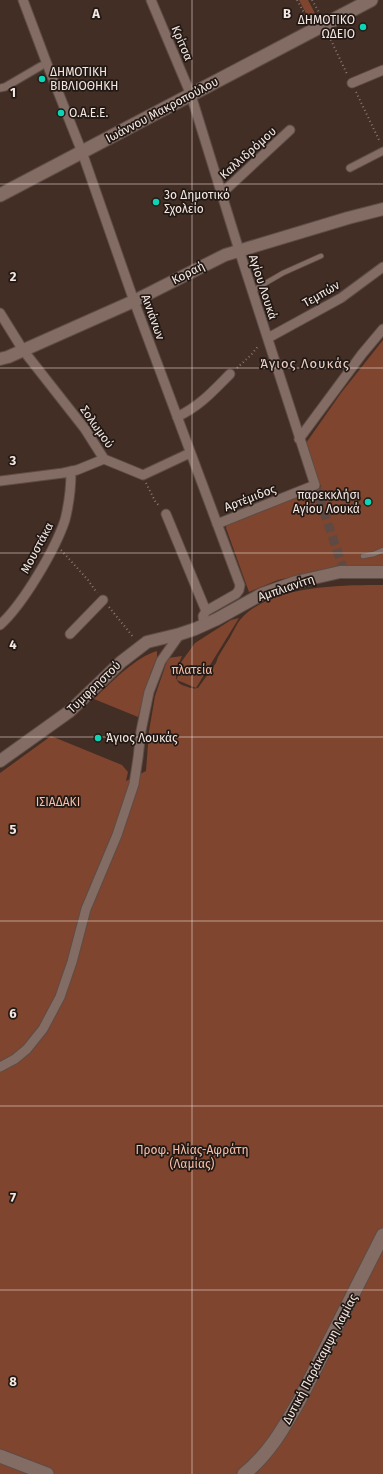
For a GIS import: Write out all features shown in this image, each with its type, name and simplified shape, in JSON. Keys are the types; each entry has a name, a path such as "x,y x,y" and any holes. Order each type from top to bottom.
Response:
{"main road":[{"name":"Ιωάννου Μακροπούλου","path":"0,195 371,0"},
{"name":"Δυτική Παράκαμψη Λαμίας","path":"244,1474 266,1453 284,1427 299,1401 383,1235"},
{"path":"0,1456 47,1474"}],"street":[{"name":"Αινιάνων","path":"23,0 82,152 134,301 240,587 236,594 206,611"},
{"name":"Κρίτσα","path":"151,0 191,95"},
{"path":"0,88 5,87 41,66"},
{"path":"352,83 383,70"},
{"name":"Αγίου Λουκά","path":"191,95 315,486"},
{"name":"Καλλιδρόμου","path":"222,193 290,130"},
{"path":"350,168 383,151"},
{"name":"Κοραή","path":"0,359 134,301 213,260 239,250 383,209"},
{"name":"Τεμπών","path":"268,338 341,298 383,267"},
{"name":"Σολωμού","path":"0,313 23,350 85,429 104,459 143,475"},
{"path":"299,439 362,354 383,329"},
{"path":"177,417 197,406 230,374"},
{"path":"143,475 190,453"},
{"path":"0,481 34,478 71,471 104,459"},
{"name":"Μουστάκα","path":"0,625 14,611 26,594 58,536 69,500 71,471"},
{"name":"Αρτέμιδος","path":"217,524 315,486"},
{"path":"166,514 206,611 200,627"},
{"name":"Αμπλιανίτη","path":"200,627 262,594 296,582 340,572 383,572"},
{"path":"70,634 103,600"},
{"name":"Τυμφρηστού","path":"0,761 70,711 128,655 147,642 180,634 200,627"},
{"path":"0,1067 15,1058 27,1048 43,1029 60,998 72,962 82,919 117,835 134,784 141,731 149,692 162,660 180,634"}],"lane":[{"path":"252,291 288,271 321,256"},
{"path":"363,556 374,554 383,550"}],"path":[{"path":"297,0 320,26"},
{"path":"312,0 320,26"},
{"path":"230,374 268,338"},
{"path":"143,475 155,502 166,514"}],"green space":[{"path":"299,0 308,0 319,21 312,25"},
{"path":"383,340 383,566 337,567 278,580 249,592 226,528 227,523 321,487 306,443 341,393"},
{"name":"Προφ. Ηλίας-Αφράτη (Λαμίας)","path":"383,585 383,1474 0,1474 0,773 51,736 122,765 128,772 126,781 146,771 149,731 155,696 168,658 182,656 178,665 176,678 180,684 198,688 216,663 238,622 253,608 269,600 307,589"},
{"name":"πλατεία","path":"239,618 196,688 177,680 179,665 195,643 231,620"},
{"path":"157,651 157,657 138,717 94,699 132,664"}],"tunnel":[{"path":"315,485 344,571"}],"place":[{"name":"ΔΗΜΟΤΙΚΟ ΩΔΕΙΟ","path":"363,27"},
{"name":"ΔΗΜΟΤΙΚΗ ΒΙΒΛΙΟΘΗΚΗ","path":"42,79"},
{"name":"Ο.Α.Ε.Ε.","path":"61,113"},
{"name":"3ο Δημοτικό Σχολείο","path":"156,202"},
{"name":"παρεκκλήσι Αγίου Λουκά","path":"368,502"},
{"name":"Άγιος Λουκάς","path":"98,738"}],"district":[{"name":"Άγιος Λουκάς","path":"305,363"}],"park label":[{"name":"ΙΣΙΑΔΑΚΙ","path":"58,802"}]}
